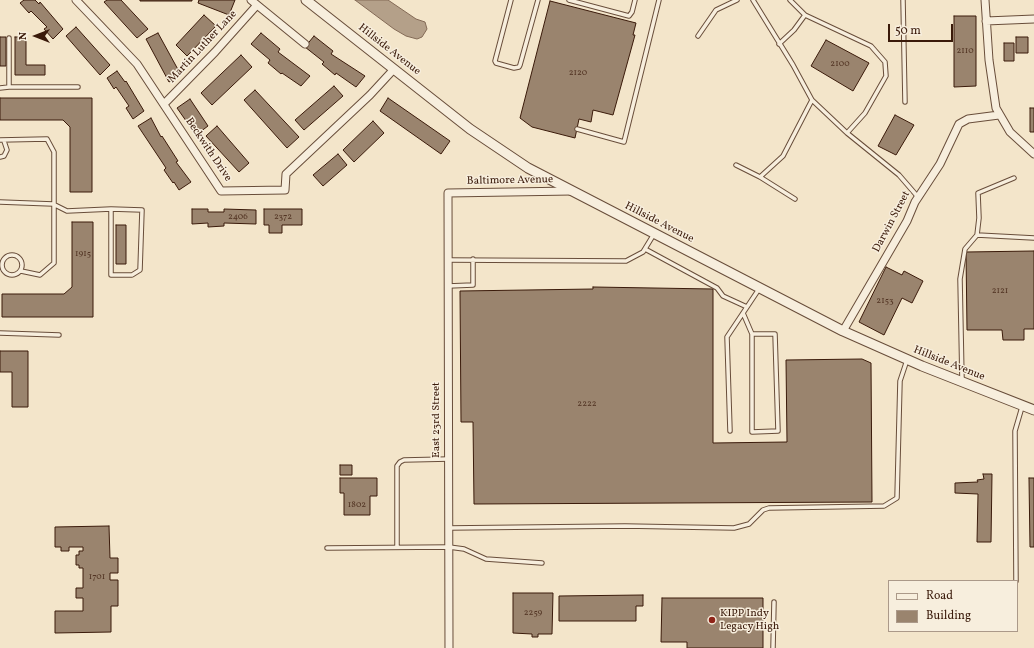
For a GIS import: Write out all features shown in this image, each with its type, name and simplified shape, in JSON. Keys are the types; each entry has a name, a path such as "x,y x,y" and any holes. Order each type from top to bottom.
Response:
{"street":[{"name":"Beckwith Drive","path":"76,0 137,64 221,191 285,190 286,174 370,95 394,69"},
{"path":"251,0 305,44"},
{"name":"Hillside Avenue","path":"306,0 504,153 654,234 844,331 906,360 1034,410"},
{"path":"985,0 992,84 999,115 1010,132 1034,154"},
{"name":"Martin Luther Lane","path":"164,104 216,52 257,5"},
{"path":"986,20 1034,19"},
{"name":"Darwin Street","path":"844,331 918,197 940,164 959,124 968,119 999,115"},
{"name":"Baltimore Avenue","path":"448,193 572,191"},
{"name":"East 23rd Street","path":"448,193 449,648"}],"lane":[{"path":"511,0 495,61 496,63 514,68 519,67 520,65 538,0"},
{"path":"569,0 629,16 632,12 635,0"},
{"path":"577,129 624,142 659,0"},
{"path":"698,36 716,10 737,0"},
{"path":"753,0 793,65 812,100 847,133 899,175 918,197"},
{"path":"790,0 805,14 871,46 885,62 886,76 865,113 847,133"},
{"path":"903,0 904,102"},
{"path":"779,44 794,30 805,14"},
{"path":"9,38 9,87"},
{"path":"0,88 78,87"},
{"path":"760,177 783,156 812,100"},
{"path":"0,157 4,156 7,150 2,141 18,139 47,139 54,152 54,263 40,275 21,271 14,275 6,274 2,267 3,259 10,255 18,256 22,263 21,271"},
{"path":"736,165 760,177 795,199"},
{"path":"962,382 960,279 965,249 977,235 980,218 978,193 1014,178"},
{"path":"0,202 53,204 67,211 112,209 142,210 140,270 132,275 111,275 112,209"},
{"path":"448,260 626,261 636,257 645,249 654,234"},
{"path":"977,235 1034,238"},
{"path":"645,249 717,288 723,296 747,307"},
{"path":"448,286 473,285 473,260"},
{"path":"730,431 727,337 760,288"},
{"path":"743,313 752,334 752,432 778,431 775,334 752,334"},
{"path":"0,333 59,335"},
{"path":"449,528 625,526 734,528 749,524 763,510 769,508 884,506 897,498 900,381 906,360"},
{"path":"1016,580 1015,431 1022,406"},
{"path":"398,547 397,466 404,460 448,459"},
{"path":"327,548 449,547 464,549 486,559 542,563"},
{"path":"773,648 774,602"}],"shaded area":[{"path":"355,0 388,0 416,19 425,22 427,29 422,37 417,39 406,36 394,29"}],"building":[{"path":"24,0 35,0 39,4 40,2 63,29 53,39 44,29 47,27 31,11 29,13 20,3"},
{"path":"107,0 121,0 148,29 137,38 104,2"},
{"path":"192,0 192,1 140,1"},
{"path":"199,0 235,0 229,15 198,3"},
{"path":"550,1 636,23 633,35 635,35 613,115 593,110 591,122 579,119 575,138 532,127 520,118"},
{"path":"204,15 216,26 187,56 176,45"},
{"path":"954,16 976,16 976,86 954,87"},
{"path":"76,27 110,65 100,75 66,36"},
{"path":"158,33 181,75 169,82 146,39"},
{"path":"261,33 280,49 278,52 310,76 301,86 282,73 281,74 268,63 270,60 251,44"},
{"path":"314,36 333,51 331,54 365,76 356,87 336,73 335,75 322,64 324,62 305,47"},
{"path":"0,37 6,37 6,66 0,66"},
{"path":"15,37 26,37 26,65 45,65 45,75 15,75"},
{"path":"1016,37 1028,37 1028,53 1016,53"},
{"path":"826,40 869,63 853,91 811,66"},
{"path":"1004,43 1014,43 1014,61 1004,61"},
{"path":"241,55 252,67 212,105 201,93"},
{"path":"117,71 125,82 126,81 144,111 133,119 126,108 129,106 116,87 114,89 107,78"},
{"path":"334,86 343,96 304,130 295,120"},
{"path":"255,90 299,137 287,148 244,100"},
{"path":"0,98 92,98 92,192 70,192 70,127 63,120 0,120"},
{"path":"388,98 450,141 441,154 380,111"},
{"path":"190,99 208,126 196,135 177,108"},
{"path":"1030,108 1034,108 1034,132 1030,132"},
{"path":"895,115 914,125 896,155 878,146"},
{"path":"151,118 161,137 162,136 178,161 176,162 191,182 179,190 164,170 166,168 138,126"},
{"path":"373,121 384,133 354,162 343,150"},
{"path":"217,126 249,163 239,172 206,136"},
{"path":"338,154 347,165 323,186 313,175"},
{"path":"192,209 208,209 208,212 224,212 224,209 256,210 256,224 224,223 224,226 208,227 208,223 192,224"},
{"path":"264,209 302,209 302,225 282,225 282,233 269,233 269,225 264,225"},
{"path":"72,222 93,222 93,317 2,317 2,294 64,294 72,287"},
{"path":"116,225 126,225 126,264 116,264"},
{"path":"1034,251 1034,329 1024,329 1024,340 1003,340 1002,330 967,330 966,252"},
{"path":"886,267 902,275 904,271 923,281 912,303 902,298 884,335 859,322"},
{"path":"593,287 713,289 713,443 787,442 786,360 862,359 871,363 872,502 474,504 473,422 461,422 460,291 593,289"},
{"path":"0,351 28,351 28,407 12,407 12,372 0,372"},
{"path":"340,465 352,465 352,475 340,475"},
{"path":"983,474 992,474 991,542 977,542 978,494 955,493 955,483 978,482 977,480 984,479"},
{"path":"340,478 377,478 377,496 370,496 370,515 344,515 344,493 340,493"},
{"path":"1029,478 1034,478 1034,547 1030,547"},
{"path":"109,526 110,558 118,558 118,573 110,573 110,580 118,580 118,606 111,606 111,632 55,633 55,611 83,611 83,598 76,598 76,588 83,588 83,568 79,568 79,565 76,565 76,555 79,555 79,551 83,551 83,547 69,547 69,551 61,551 61,547 55,547 55,527"},
{"path":"513,593 553,593 552,634 538,634 538,637 532,637 532,634 513,633"},
{"path":"643,595 643,606 636,606 636,621 559,621 559,596"},
{"name":"KIPP Indy Legacy High","path":"662,598 763,598 763,648 687,648 687,642 661,642"}],"place":[{"name":"KIPP Indy Legacy High","path":"712,620"}]}
